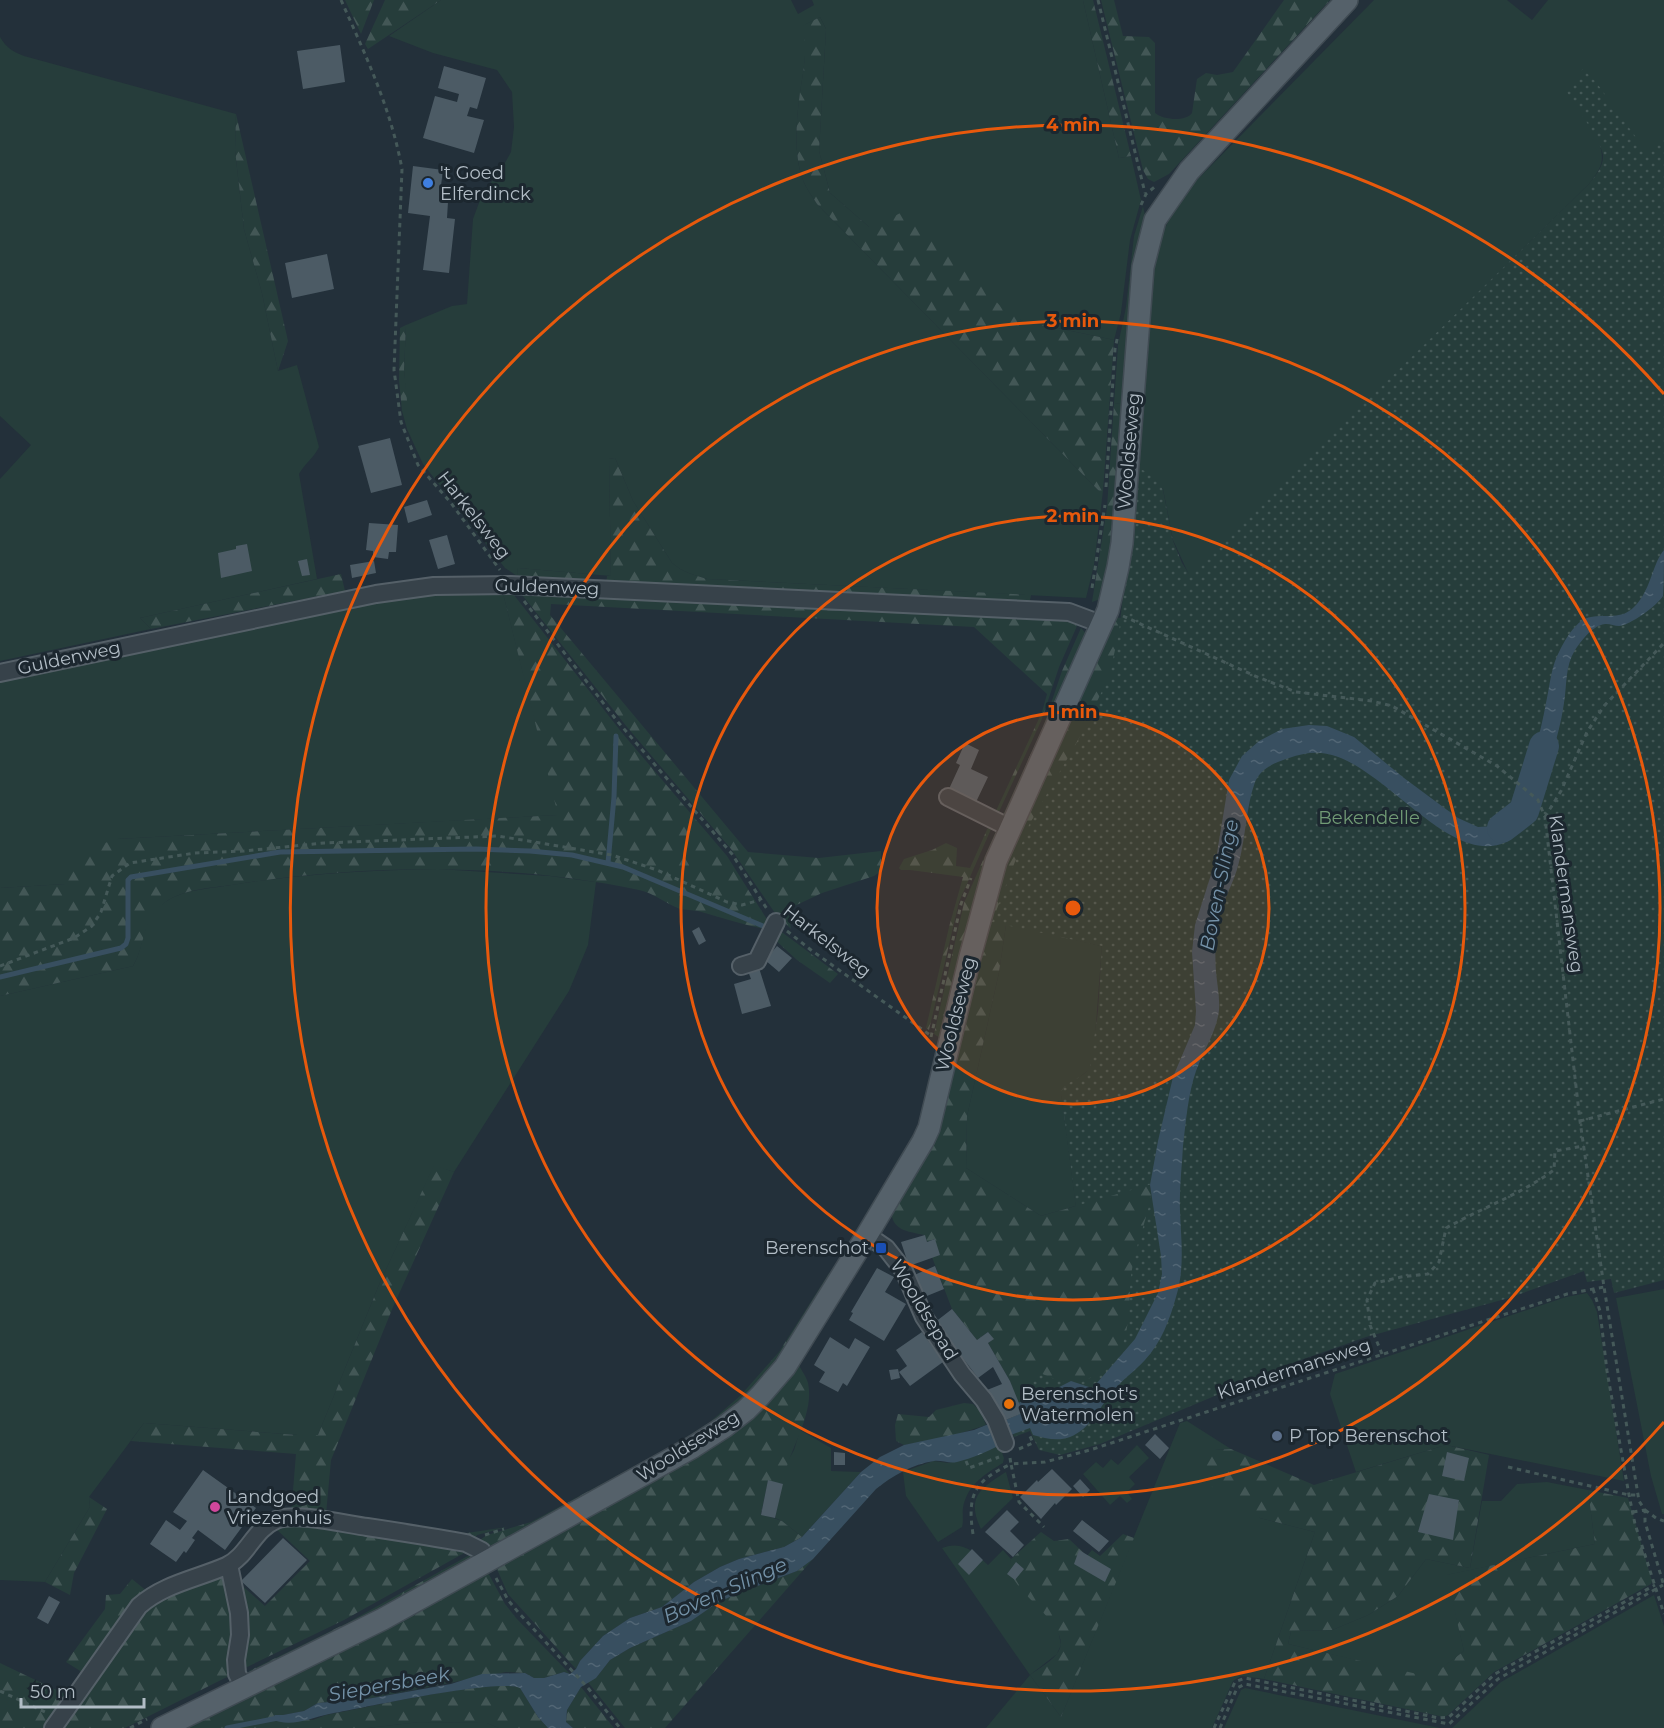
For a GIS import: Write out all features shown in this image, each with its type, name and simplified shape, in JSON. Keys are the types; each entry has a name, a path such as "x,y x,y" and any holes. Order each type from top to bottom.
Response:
{"main road":[{"name":"Wooldseweg","path":"157,1723 245,1688 383,1619 480,1553 693,1447 746,1410 785,1367 867,1235 929,1128 996,861 1104,617 1122,543 1143,267 1155,220 1188,171 1347,0"}],"street":[{"name":"Guldenweg","path":"0,673 401,589 434,586 511,585 1069,612 1104,617"},
{"path":"948,797 1010,828"},
{"path":"741,966 757,961 776,922"},
{"name":"Wooldsepad","path":"867,1235 886,1248 904,1271 924,1317 962,1374 984,1400 996,1420 1005,1443"},
{"path":"56,1723 144,1601 159,1591 229,1565 240,1557 264,1528 276,1520 291,1518 320,1520 466,1543 480,1553"},
{"path":"229,1565 239,1612 237,1674 245,1688"}],"path":[{"name":"Harkelsweg","path":"341,0 388,108 402,169 394,370 400,422 418,465 451,503 511,585 618,722 732,854 776,922 811,950 930,1035"},
{"path":"1098,0 1146,194"},
{"name":"Klandermansweg","path":"1104,617 1296,692 1372,701 1392,706 1471,750 1518,782 1539,800 1545,817 1580,1121 1604,1287 1638,1495 1645,1510 1645,1522 1664,1586"},
{"path":"1545,817 1561,791 1587,732 1604,706 1664,643"},
{"path":"0,966 74,939 92,926 101,912 112,876 130,862 195,854 324,843 498,836 612,855 657,870 728,902 742,904 760,900"},
{"name":"Wooldseweg","path":"930,1035 931,1042"},
{"path":"1580,1121 1664,1099"},
{"path":"1382,1354 1370,1325 1367,1300 1375,1283 1428,1274 1439,1262 1446,1228 1474,1212 1533,1185 1554,1170 1555,1151 1584,1146"},
{"name":"Klandermansweg","path":"1011,1464 1045,1462 1090,1450 1567,1294 1604,1287"},
{"path":"1593,1289 1599,1311 1629,1495 1664,1614"},
{"path":"1005,1443 1019,1502 1044,1527"},
{"path":"973,1534 971,1501 976,1489 997,1471 1011,1464"},
{"path":"1508,1467 1629,1495 1638,1495"},
{"path":"1633,1512 1645,1510 1664,1521"},
{"path":"510,1528 481,1536 480,1553 508,1600 588,1688 620,1728"},
{"path":"1214,1728 1233,1685 1241,1678 1439,1718 1449,1717 1495,1674 1655,1587 1664,1586"},
{"path":"1220,1728 1237,1688 1245,1684 1449,1724 1498,1678 1655,1587"},
{"path":"0,1691 56,1723"},
{"path":"130,1728 157,1723"}],"green space":[{"path":"345,0 374,0 361,34"},
{"path":"385,0 441,0 368,49 365,44"},
{"path":"441,0 791,0 798,14 814,5 812,0 1083,0 1119,158 1131,156 1141,200 1130,240 1121,313 1114,340 1023,321 1014,317 874,227 869,227 830,193 819,151 826,29 820,17 803,26 805,54 796,140 800,171 807,189 817,204 1099,491 1103,491 1094,565 1086,598 707,579 693,575 672,563 633,501 615,458 609,459 611,576 518,568 517,576 505,568 423,464 407,429 402,411 407,411 404,369 406,325 452,306 467,304 473,219 483,192 501,170 511,152 514,127 512,92 497,70 433,53 389,36"},
{"path":"1083,0 1093,0 1131,156 1119,158"},
{"path":"1101,0 1114,0 1123,36 1149,37 1155,43 1155,113 1174,119 1185,118 1192,113 1197,79 1206,73 1217,75 1233,72 1284,0 1330,0 1169,174 1154,182 1148,179 1143,170"},
{"path":"1374,0 1507,0 1532,20 1548,0 1664,0 1664,244 1600,145 1602,157 1600,166 1589,184 1189,575 1173,540 1163,489 1136,467 1155,257 1158,246 1171,216 1197,180"},
{"path":"820,17 826,29 819,151 830,193 869,227 874,227 904,211 913,212 1004,310 1023,321 1114,340 1103,491 1099,491 817,204 807,189 800,171 796,140 805,54 802,26"},
{"path":"0,37 10,49 24,56 236,114 235,150 244,229 262,293 278,371 297,365 319,447 299,474 317,579 140,618 151,629 0,661 0,479 31,445 0,416"},
{"name":"Bekendelle","path":"1583,69 1596,82 1643,147 1644,153 1664,139 1664,1280 1614,1293 1611,1279 1587,1282 1584,1271 1509,1298 1366,1337 1298,1361 1100,1444 1060,1455 1039,1450 1030,1431 1014,1437 1009,1424 1029,1418 1026,1399 1027,1385 1038,1372 1063,1382 1078,1383 1093,1376 1120,1350 1127,1330 1131,1274 1152,1184 1076,1206 1061,1092 1090,1067 1098,1011 1102,946 992,922 1029,825 1077,742 1109,677 1119,632 1137,467 1156,477 1163,490 1173,541 1189,574 1589,184 1601,167 1603,155 1592,131 1565,89"},
{"path":"236,114 288,341 278,371 262,293 244,229 235,150"},
{"path":"1143,206 1146,220 1126,405 1114,403 1118,345 1126,307 1134,236"},
{"path":"406,325 404,369 408,411 402,411 399,380 400,328"},
{"path":"1114,403 1126,405 1116,540 1103,598 1092,602 1107,508"},
{"path":"615,458 633,501 672,563 693,575 707,579 1031,595 1030,600 1026,605 606,586 607,576 611,576 609,459"},
{"path":"518,568 588,574 587,585 535,582 517,576"},
{"path":"341,574 345,591 151,629 140,618"},
{"path":"502,589 559,815 118,839 66,884 0,888 0,678 378,598"},
{"path":"502,589 510,590 623,734 727,856 768,921 764,929 698,911 680,909 644,891 540,875 439,869 287,877 181,894 164,903 151,917 133,966 0,996 0,888 66,884 68,867 84,849 118,839 558,815"},
{"path":"519,591 1067,618 1077,626 1059,667 1042,719 998,814 995,813 1042,712 1047,694 974,627 551,604 550,615 748,852 819,858 881,851 881,871 874,876 822,893 788,909 791,929 775,913 731,849 627,727"},
{"path":"1111,616 1121,618 1155,1157 1150,1185 1155,1218 1151,1310 1096,1384 1055,1388 1018,1403 1010,1381 988,1343 993,1339 988,1332 977,1340 952,1309 932,1257 935,1239 927,1242 924,1235 897,1226 891,1210 932,1140 989,932 987,921 1003,863","holes":["1006,925 1102,946 1097,1030 1092,1061 1086,1074 1066,1085 1061,1092 1076,1206 1041,1216 966,1168 967,1116 999,972"]},
{"path":"1081,628 1089,637 1006,818 1002,817 1043,727 1062,671"},
{"path":"989,825 992,827 959,902 929,1030 926,1028 963,877 899,868 904,859 946,843 957,848 956,866 970,868"},
{"path":"996,831 999,833 943,1040 934,1034 964,903"},
{"path":"438,869 550,876 596,882 588,945 569,991 454,1172 434,1166 379,1285 318,1435 144,1423 89,1497 90,1507 45,1582 0,1580 0,996 133,966 151,916 165,902 188,892 308,875"},
{"path":"1006,924 1102,946 1094,1050 1090,1069 1061,1092 1076,1206 1041,1216 966,1168 967,1116 999,972"},
{"path":"779,930 838,974 830,983 797,960 772,937"},
{"path":"434,1165 454,1172 393,1307 331,1460 326,1514 450,1532 467,1533 507,1527 477,1535 473,1541 291,1515 296,1454 131,1441 144,1423 318,1435 379,1285"},
{"path":"829,1273 833,1273 765,1379 720,1420 500,1545 485,1545 477,1542 487,1535 531,1522 674,1445 710,1422 740,1396 779,1352"},
{"path":"1664,1289 1664,1514 1662,1514 1651,1476 1616,1298"},
{"path":"1587,1293 1597,1312 1624,1481 1446,1445 1356,1472 1330,1394 1335,1374 1566,1297"},
{"path":"797,1362 808,1383 808,1408 783,1484 768,1481 761,1514 782,1521 802,1537 784,1547 739,1559 720,1567 694,1582 662,1607 630,1618 603,1636 580,1661 576,1669 508,1594 496,1567 678,1462"},
{"path":"964,1403 973,1404 980,1411 986,1425 952,1436 904,1445 896,1441 895,1425 898,1414 929,1417 936,1410"},
{"path":"1187,1421 1231,1449 1215,1450 1260,1518 1315,1532 1264,1679 1241,1676 1233,1681 1212,1728 986,1728 1030,1675 1061,1717 1180,1423"},
{"path":"800,1430 831,1448 831,1471 861,1472 802,1537 775,1518 785,1466 794,1450"},
{"path":"999,1445 1004,1458 1003,1463 983,1476 968,1493 963,1508 962,1527 938,1542 906,1496 903,1472 933,1461 949,1463"},
{"path":"1137,1445 1149,1458 1129,1477 1135,1484 1127,1492 1132,1499 1127,1503 1120,1496 1110,1505 1083,1474 1096,1462 1103,1468 1111,1459 1118,1465"},
{"path":"1446,1445 1489,1455 1470,1568 1426,1559 1398,1596 1368,1615 1332,1630 1291,1631 1288,1644 1430,1677 1464,1651 1446,1575 1595,1544 1588,1490 1628,1498 1651,1584 1494,1672 1444,1717 1264,1679 1315,1532 1260,1518 1208,1484 1204,1470 1204,1456 1215,1450 1231,1449 1314,1485"},
{"path":"1006,1472 1013,1498 981,1529 975,1509 978,1495 989,1483"},
{"path":"1547,1482 1588,1490 1595,1544 1447,1575 1464,1651 1430,1678 1288,1644 1291,1631 1332,1630 1368,1615 1398,1596 1426,1559 1470,1568 1482,1501 1501,1501 1517,1484"},
{"path":"89,1497 107,1509 74,1573 70,1595 45,1582 90,1507"},
{"path":"284,1522 462,1547 466,1552 344,1620 247,1667 245,1666 237,1581 265,1606 310,1561 273,1526"},
{"path":"1041,1532 1054,1541 1069,1539 1087,1556 1092,1550 1100,1556 1123,1534 1134,1538 1061,1717 1030,1675 1056,1655 1061,1645 1059,1634 1043,1612 1022,1590 1010,1568 1011,1559"},
{"path":"962,1546 988,1565 1003,1550 1011,1559 1010,1570 1058,1629 1061,1645 1057,1654 1030,1675 942,1548"},
{"path":"475,1552 470,1561 252,1677 249,1671 347,1623"},
{"path":"813,1559 665,1728 625,1728 587,1681 596,1678 610,1660 630,1648 691,1621 717,1603 734,1595 797,1571"},
{"path":"486,1569 505,1604 516,1618 570,1674 564,1672 544,1678 534,1678 525,1673 506,1672 367,1699 318,1703 304,1711 275,1715 313,1720 326,1715 427,1695 506,1686 520,1688 538,1717 548,1728 499,1728 487,1723 419,1722 367,1728 177,1728"},
{"path":"221,1575 229,1581 235,1649 229,1676 125,1728 60,1728 149,1603"},
{"path":"132,1579 148,1592 85,1674 66,1662 105,1609 106,1595 120,1594"},
{"path":"1654,1595 1664,1626 1664,1728 1452,1728 1501,1682"},
{"path":"0,1663 69,1696 46,1728 0,1728"},
{"path":"581,1687 614,1728 573,1728 566,1722 567,1710"},
{"path":"1245,1688 1440,1728 1224,1728 1241,1690"},
{"path":"419,1722 487,1723 499,1728 367,1728"}],"water":[{"path":"1664,550 1663,596 1660,600 1629,623 1619,626 1604,624 1597,627 1586,635 1575,650 1568,669 1560,725 1539,790 1525,779 1544,716 1553,669 1562,645 1572,630 1586,618 1624,614 1634,607 1648,586"},
{"path":"1309,725 1327,726 1354,737 1458,818 1478,827 1495,826 1507,819 1516,801 1518,789 1532,801 1522,824 1511,839 1484,846 1461,840 1438,827 1367,773 1344,759 1321,753 1305,754 1279,761 1261,773 1252,792 1237,870 1218,920 1215,955 1219,1010 1213,1033 1196,1071 1189,1098 1180,1186 1181,1275 1168,1322 1151,1353 1118,1386 1090,1423 1078,1433 1070,1437 1051,1439 1033,1435 1030,1428 1008,1436 1003,1421 1022,1413 1018,1403 1027,1399 1030,1402 1071,1381 1092,1388 1135,1339 1158,1293 1162,1274 1161,1256 1150,1185 1173,1077 1195,1025 1192,952 1195,925 1216,859 1229,780 1242,756 1259,741 1282,729"},
{"path":"991,1423 1000,1445 963,1460 926,1463 896,1475 876,1489 813,1559 797,1571 717,1603 691,1621 630,1648 610,1660 596,1678 581,1687 567,1710 566,1722 573,1728 548,1728 538,1717 520,1688 507,1686 429,1695 308,1720 286,1723 271,1719 275,1715 304,1711 318,1703 367,1699 451,1684 482,1674 525,1673 534,1678 544,1678 564,1672 570,1674 603,1636 630,1618 662,1607 694,1582 720,1567 739,1559 784,1547 802,1537 861,1472 880,1457 904,1445 974,1430"}],"building":[{"path":"340,45 345,82 303,89 297,51"},
{"path":"444,66 486,78 477,109 470,107 467,116 484,120 474,153 423,138 435,96 457,102 459,94 438,88"},
{"path":"413,166 443,170 439,201 448,202 447,218 455,219 449,273 423,270 430,216 408,213"},
{"path":"327,254 334,289 292,298 285,263"},
{"path":"390,438 402,485 371,493 358,446"},
{"path":"427,500 432,515 408,523 404,507"},
{"path":"369,523 398,525 396,552 389,552 388,559 373,557 373,551 366,550"},
{"path":"447,535 455,564 438,569 429,540"},
{"path":"247,544 252,571 221,578 218,553"},
{"path":"307,559 310,575 302,576 298,561"},
{"path":"374,561 376,573 352,578 350,565"},
{"path":"965,743 979,750 971,769 988,777 976,802 949,789 960,765 956,763"},
{"path":"699,927 706,941 699,945 692,931"},
{"path":"777,946 792,958 779,972 765,960"},
{"path":"759,968 771,1006 742,1014 734,984 751,979 748,971"},
{"path":"925,1235 927,1242 935,1239 940,1255 909,1266 901,1242"},
{"path":"935,1266 944,1289 922,1298 912,1276"},
{"path":"877,1268 894,1277 885,1292 906,1304 884,1341 849,1320 853,1313 851,1312"},
{"path":"952,1309 977,1340 988,1332 994,1339 988,1343 1010,1381 1023,1413 1003,1421 993,1397 990,1398 987,1390 1002,1384 993,1367 978,1378 934,1323"},
{"path":"922,1332 943,1362 910,1386 899,1372 907,1366 896,1350"},
{"path":"830,1337 849,1349 855,1338 870,1347 847,1386 843,1383 838,1392 819,1382 825,1372 814,1365"},
{"path":"898,1369 900,1378 891,1380 889,1370"},
{"path":"1155,1434 1169,1448 1160,1459 1145,1445"},
{"path":"834,1452 845,1453 845,1465 834,1465"},
{"path":"1447,1452 1469,1458 1464,1481 1442,1476"},
{"path":"1052,1469 1072,1489 1041,1519 1020,1497"},
{"path":"203,1470 256,1508 225,1550 198,1530 192,1538 195,1540 176,1562 150,1544 166,1520 180,1530 187,1521 173,1512"},
{"path":"1080,1479 1090,1490 1083,1497 1073,1486"},
{"path":"768,1480 783,1484 775,1518 761,1515"},
{"path":"1429,1494 1459,1500 1453,1540 1418,1532"},
{"path":"1007,1510 1019,1522 1010,1531 1024,1545 1013,1557 985,1532"},
{"path":"1082,1520 1109,1541 1099,1552 1073,1531"},
{"path":"283,1538 307,1560 265,1603 241,1581"},
{"path":"972,1549 983,1560 969,1575 958,1564"},
{"path":"1079,1550 1111,1569 1105,1582 1074,1564"},
{"path":"1016,1562 1024,1569 1015,1580 1007,1574"},
{"path":"49,1596 60,1602 48,1624 37,1618"}],"waterway":[{"path":"608,863 614,797 616,736"},
{"name":"Boven-Slinge","path":"1502,828 1524,811 1544,746"},
{"path":"0,977 121,948 126,944 128,938 128,880 131,877 280,852 476,849 572,855 623,867 763,926"},
{"name":"Siepersbeek","path":"227,1728 278,1718"}],"place":[{"name":"'t Goed Elferdinck","path":"428,183"},
{"name":"Berenschot","path":"881,1248"},
{"name":"Berenschot's Watermolen","path":"1009,1404"},
{"name":"P Top Berenschot","path":"1277,1436"},
{"name":"Landgoed Vriezenhuis","path":"215,1507"}]}
